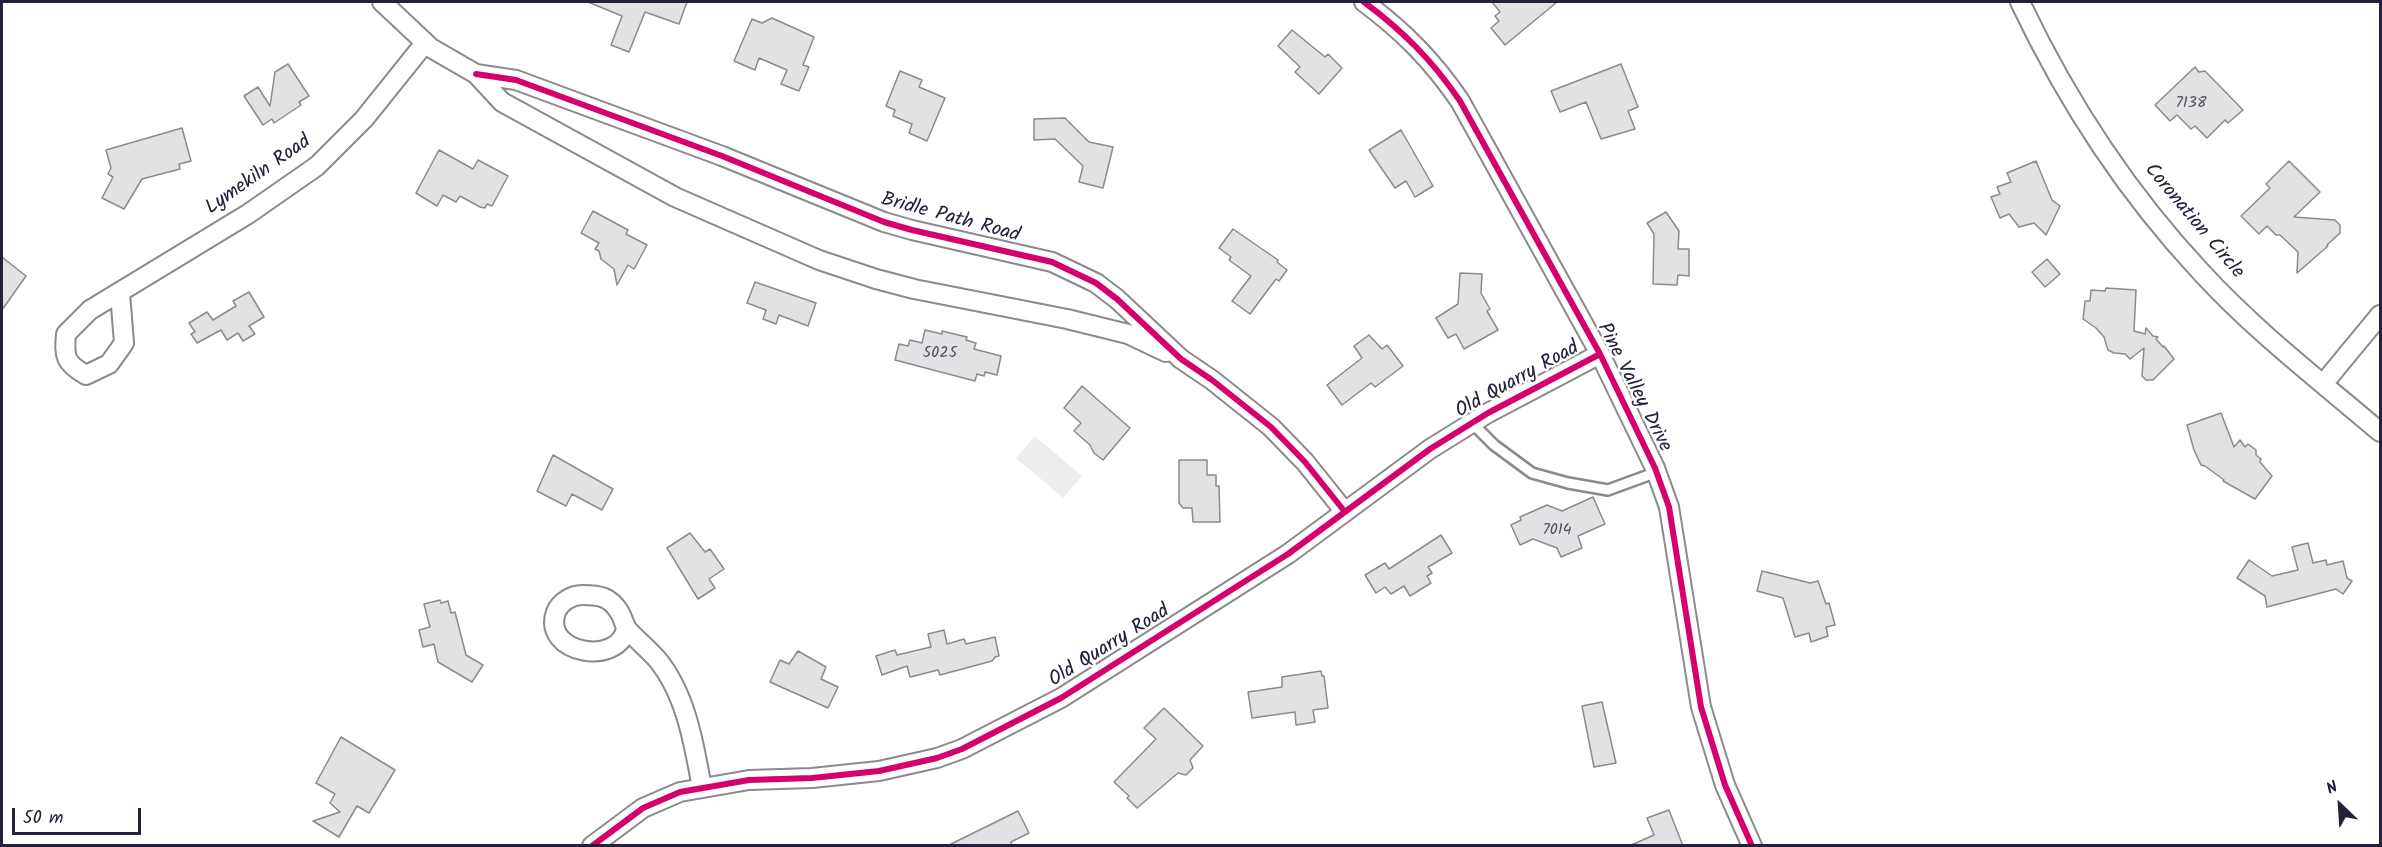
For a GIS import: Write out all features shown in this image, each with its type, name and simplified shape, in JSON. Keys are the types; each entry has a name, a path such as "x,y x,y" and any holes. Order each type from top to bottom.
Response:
{"street":[{"name":"Bridle Path Road","path":"382,2 425,43 476,74 502,102 675,197 819,260 914,289 1067,319 1128,334 1181,359 1212,380 1271,427 1305,462 1345,512"},
{"name":"Pine Valley Drive","path":"1364,2 1390,21 1437,67 1460,101 1600,354 1657,472 1669,507 1701,707 1725,786 1752,846"},
{"name":"Coronation Circle","path":"2020,2 2042,50 2085,122 2139,198 2200,272 2260,330 2380,432"},
{"name":"Lymekiln Road","path":"120,293 242,217 317,166 364,119 425,43"},
{"name":"Bridle Path Road","path":"476,74 516,80 722,156 884,222 1052,262 1067,268 1096,283 1117,299 1181,359"},
{"path":"2323,384 2380,315"},
{"name":"Old Quarry Road","path":"592,846 643,808 680,792 749,780 812,778 879,771 937,758 962,749 1061,698 1288,554 1430,449 1472,423 1600,354"},
{"path":"626,627 658,660 678,693 694,742 702,788"}],"lane":[{"path":"1472,423 1494,445 1532,473 1568,483 1608,490 1657,472"}],"shaded area":[{"path":"1035,436 1082,476 1063,498 1016,458"}],"building":[{"path":"588,2 687,2 679,24 645,12 629,52 611,45 622,16"},
{"path":"1492,2 1557,2 1505,45 1491,28 1499,21 1495,16 1500,12"},
{"path":"772,18 814,37 803,65 809,67 799,91 781,84 787,70 759,58 755,70 734,61 752,19 762,23"},
{"path":"1292,30 1325,57 1328,54 1342,68 1319,94 1295,72 1300,67 1278,46"},
{"path":"288,64 309,96 299,102 301,105 274,123 272,119 263,125 244,96 258,87 270,106 275,72"},
{"path":"1621,64 1638,107 1628,111 1635,129 1601,139 1586,102 1560,112 1551,91"},
{"path":"2195,67 2199,72 2205,71 2243,110 2228,123 2225,120 2207,138 2195,126 2191,129 2177,115 2170,121 2155,105"},
{"path":"900,71 922,80 919,87 945,98 927,141 909,133 912,124 893,116 895,110 886,106"},
{"path":"1065,118 1089,142 1113,147 1103,188 1079,182 1083,166 1055,139 1034,140 1034,119"},
{"path":"182,128 191,161 179,164 180,169 142,179 124,209 102,198 113,177 108,174 111,168 106,150"},
{"path":"1401,130 1433,186 1415,197 1406,181 1395,188 1369,150"},
{"path":"439,150 473,169 478,160 508,176 492,206 487,204 485,208 480,207 460,196 456,202 443,195 437,206 416,193"},
{"path":"2036,161 2052,200 2060,206 2046,235 2034,223 2019,227 2009,214 2000,218 1991,197 2000,194 1997,187 2011,182 2007,173"},
{"path":"2289,161 2320,192 2294,217 2335,220 2340,225 2340,233 2297,273 2298,252 2267,226 2259,234 2241,216 2270,188 2266,184"},
{"path":"593,211 628,230 626,234 647,245 634,269 628,265 617,285 614,269 601,259 599,251 595,249 599,243 581,233"},
{"path":"1666,212 1679,231 1678,249 1689,249 1689,276 1678,275 1677,285 1653,284 1654,234 1647,223"},
{"path":"1233,229 1278,260 1277,262 1287,270 1279,281 1276,279 1250,314 1232,301 1251,276 1229,260 1231,257 1219,248"},
{"path":"2,257 26,276 2,310"},
{"path":"2047,259 2060,274 2045,287 2032,272"},
{"path":"1460,273 1482,274 1481,293 1490,309 1487,311 1498,330 1464,349 1456,334 1448,338 1436,318 1458,304"},
{"path":"755,282 816,303 808,326 779,315 776,324 763,319 766,310 747,303"},
{"path":"2106,288 2136,290 2134,331 2145,334 2146,328 2153,336 2158,337 2156,339 2174,359 2153,380 2146,380 2142,376 2144,348 2130,359 2125,354 2114,353 2108,350 2104,337 2096,328 2083,319 2085,301 2090,301 2091,290 2105,291"},
{"path":"249,292 264,317 249,326 255,334 243,341 238,333 227,340 221,330 197,343 191,334 195,332 189,323 207,312 213,320 236,306 233,301"},
{"path":"925,330 942,334 942,331 967,337 966,340 976,343 974,349 1001,356 997,375 985,372 984,376 977,374 975,381 895,360 899,344 908,346 910,340 922,343"},
{"path":"1369,335 1382,349 1387,345 1403,366 1375,387 1371,383 1342,405 1327,385 1362,358 1354,346"},
{"path":"1082,386 1130,428 1103,460 1074,431 1081,423 1064,408"},
{"path":"2221,413 2234,447 2240,440 2245,447 2248,444 2256,450 2256,455 2261,459 2260,462 2272,476 2255,499 2223,481 2201,465 2194,450 2187,425"},
{"path":"553,455 613,489 602,510 572,494 566,506 537,491"},
{"path":"1179,460 1207,460 1207,475 1216,475 1216,486 1219,486 1220,522 1193,522 1192,508 1183,508 1179,503"},
{"path":"1593,497 1605,524 1578,536 1582,548 1561,557 1557,548 1533,539 1520,545 1511,525 1521,520 1520,517 1547,505 1562,511"},
{"path":"690,533 705,552 710,549 724,569 709,579 715,588 698,599 667,548"},
{"path":"1441,535 1452,553 1428,567 1432,573 1427,576 1431,583 1410,596 1404,586 1391,594 1385,587 1376,593 1365,575 1385,563 1389,569"},
{"path":"2308,543 2313,563 2326,560 2327,565 2343,561 2347,578 2352,581 2343,594 2336,589 2267,607 2265,596 2237,578 2249,560 2272,576 2298,570 2292,547"},
{"path":"1762,571 1810,583 1818,581 1826,604 1829,603 1835,625 1826,627 1828,636 1811,642 1809,633 1795,637 1783,598 1757,591"},
{"path":"440,600 441,603 448,601 451,613 455,612 466,655 483,665 472,682 438,662 434,644 423,647 419,630 430,627 424,604"},
{"path":"944,630 947,644 964,639 966,644 995,637 999,656 992,661 940,675 938,670 910,677 907,666 882,675 876,656 895,650 897,655 931,647 928,634"},
{"path":"798,651 826,667 821,679 838,687 828,708 770,682 780,660 789,664"},
{"path":"1321,671 1324,676 1328,708 1313,710 1315,722 1296,725 1295,712 1252,718 1248,692 1282,687 1282,677"},
{"path":"1602,702 1616,763 1594,767 1582,706"},
{"path":"1164,708 1203,746 1190,760 1193,768 1186,775 1178,773 1137,808 1127,798 1129,796 1114,782 1156,739 1144,728"},
{"path":"341,737 395,770 369,813 357,806 339,837 313,821 340,812 330,803 335,794 316,783"},
{"path":"1669,810 1683,846 1629,846 1654,835 1647,818"},
{"path":"1018,811 1029,833 1011,842 1012,846 947,846"}],"cycle path":[{"path":"1364,2 1416,47 1439,72 1460,101 1600,354 1655,468 1669,507 1701,707 1725,785 1752,846"},
{"path":"476,74 516,80 722,156 884,222 1052,262 1096,283 1117,299 1181,359 1212,380 1271,427 1305,462 1345,512"},
{"path":"592,846 643,808 680,792 749,780 812,778 879,771 937,758 962,749 1061,698 1288,554 1430,449 1488,413 1600,354"}]}
